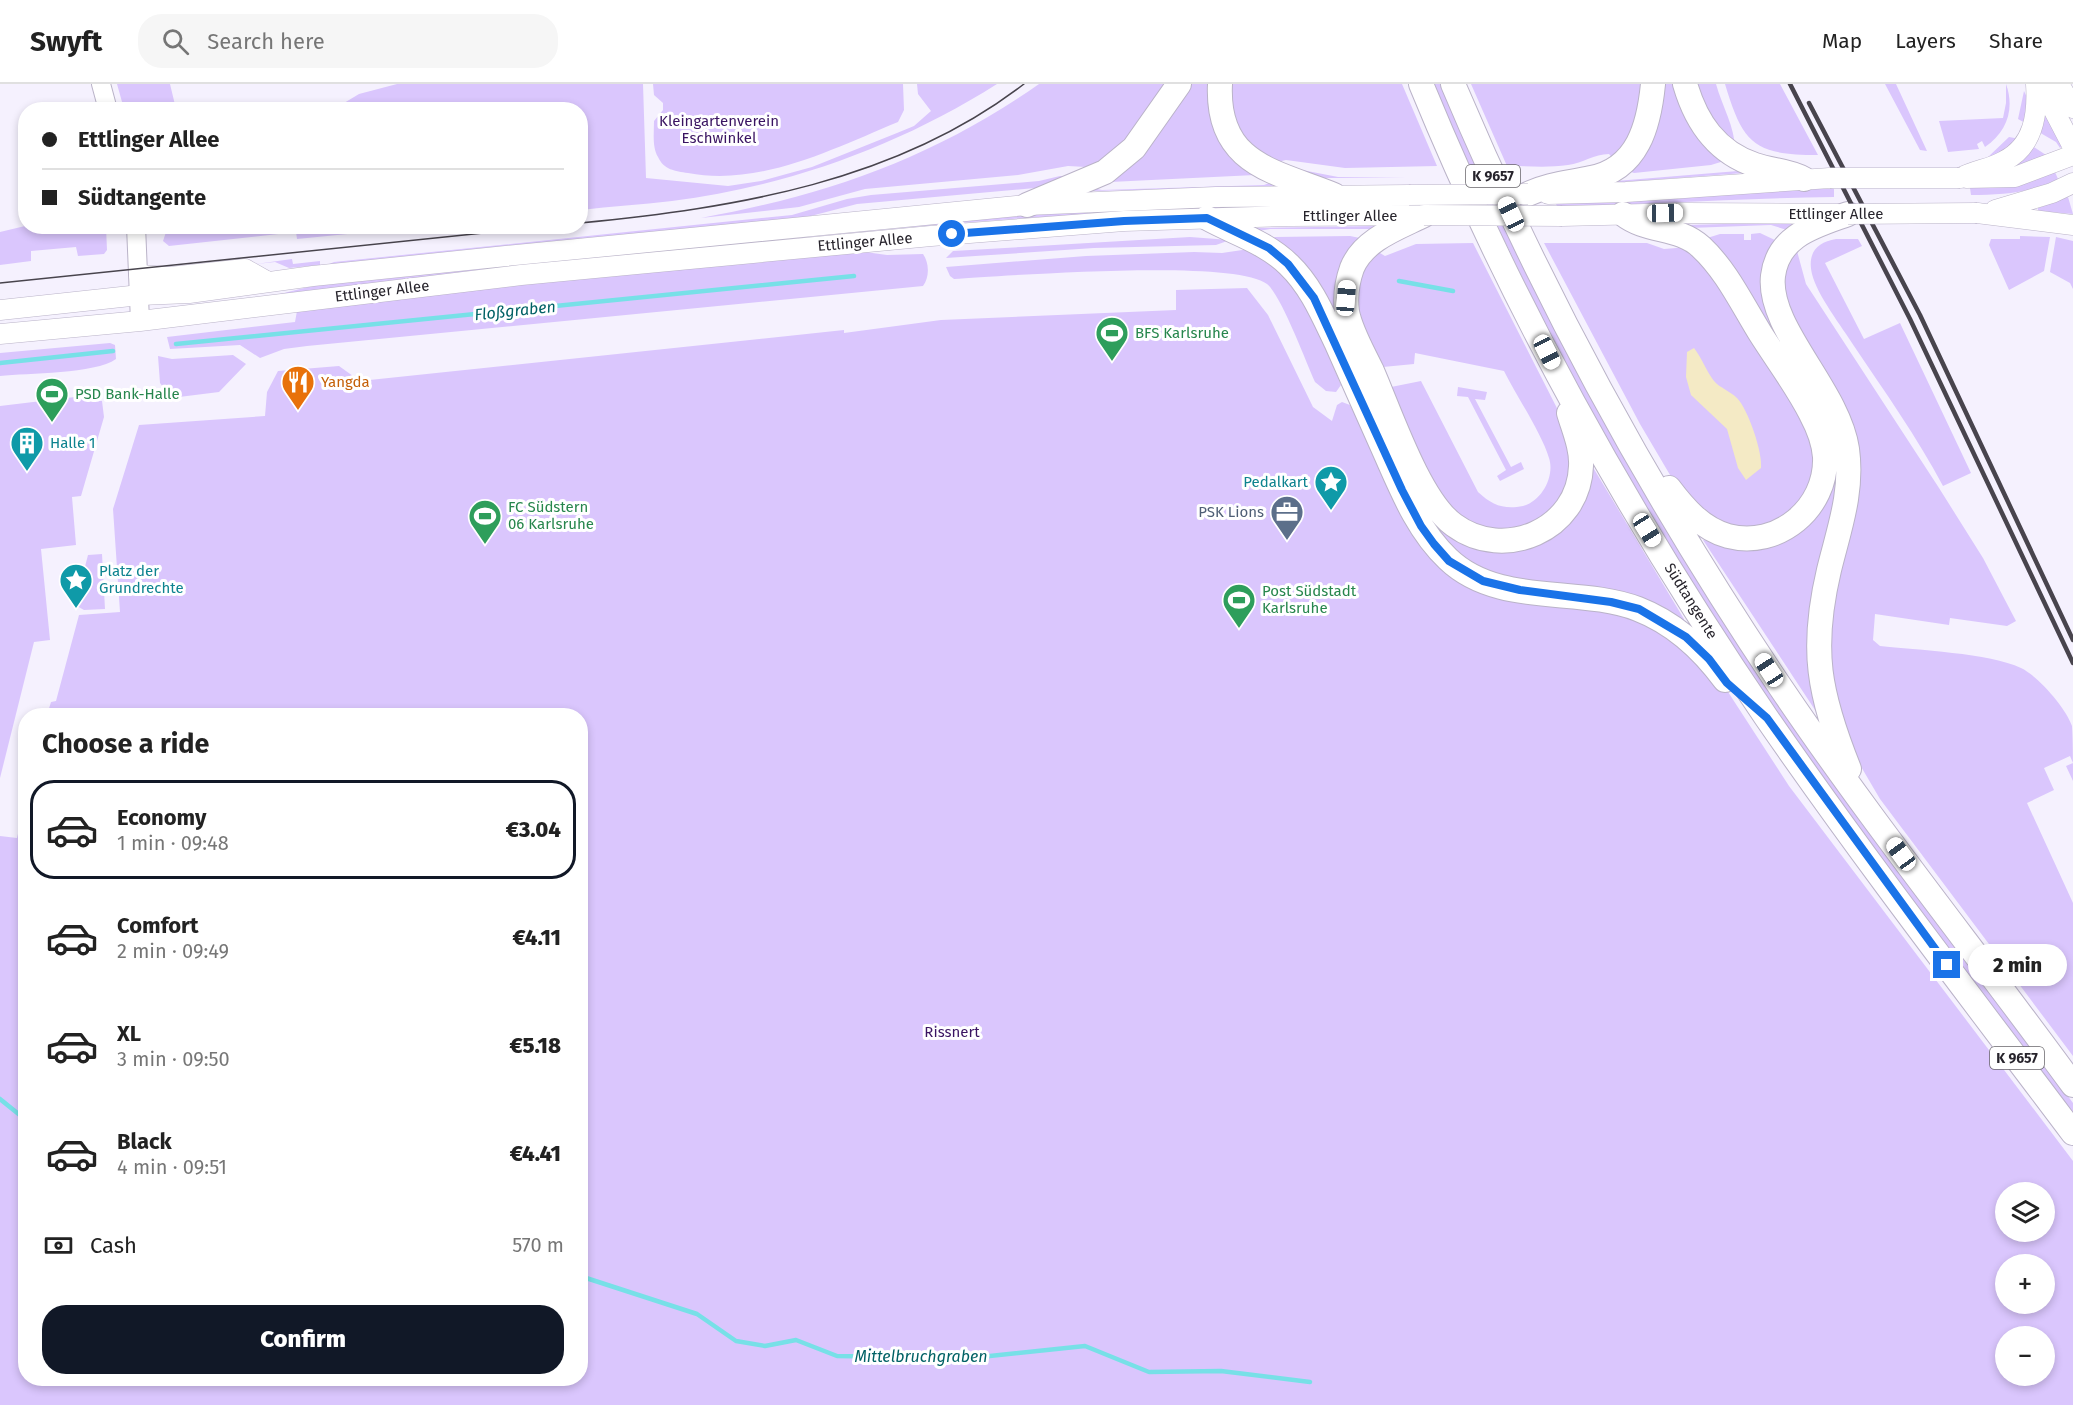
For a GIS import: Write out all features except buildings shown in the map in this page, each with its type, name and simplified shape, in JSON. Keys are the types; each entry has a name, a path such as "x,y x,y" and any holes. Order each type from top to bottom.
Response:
{"highway":[{"path":"1027,205 1105,172 1134,148 1179,84"},
{"path":"1220,84 1223,120 1229,135 1249,158 1273,174 1334,195"},
{"path":"1410,84 1433,113"},
{"name":"Südtangente","path":"1421,84 1472,202 1558,373 1647,530 1767,718 1881,878 2073,1133"},
{"name":"Südtangente","path":"1453,84 1480,149 1552,299 1642,465 1758,652 1861,799 2073,1084"},
{"path":"1542,191 1599,176 1626,161 1640,143 1653,84"},
{"path":"1685,84 1698,118 1720,146 1756,166 1791,172 1804,179"},
{"path":"1623,214 1640,225 1666,229 1690,238 1704,250 1721,272 1810,412 1818,430 1825,458 1821,486 1812,504 1801,517 1774,534 1754,538 1728,536 1707,527 1692,515 1665,483 1642,465"},
{"path":"1848,214 1812,226 1791,240 1783,248 1777,262 1772,287 1777,307 1790,335 1833,404 1846,446 1849,471 1846,501 1821,607 1817,645 1827,711 1861,799"},
{"path":"1424,215 1376,240 1357,258 1347,284 1348,313 1367,386 1421,526 1449,561 1467,573 1500,586 1611,602 1639,609 1686,637 1709,659 1727,683 1767,718"},
{"path":"1207,218 1269,248 1288,264 1314,298 1442,515 1470,536 1503,542 1528,538 1554,523 1570,504 1579,483 1581,465 1579,447 1558,373"}],"main road":[{"path":"2038,84 2073,147"},
{"path":"1960,178 1975,169 2005,161 2019,151 2030,136 2037,112 2038,84"},
{"path":"2060,84 2073,108"},
{"name":"Ettlinger Allee","path":"0,310 140,295 189,293 268,282 530,254 1027,205 1216,197 1542,191 1626,192 1830,178 1984,180 2015,177 2073,155"},
{"path":"1982,213 2052,193 2073,183"},
{"name":"Ettlinger Allee","path":"0,334 140,321 533,274 931,236 1124,221 1424,215 1982,213"},
{"path":"1982,213 2073,225"},
{"path":"139,274 171,277 246,269 268,282"}],"street":[{"path":"101,84 106,102"},
{"path":"136,234 140,321"}],"green space":[{"path":"117,84 170,84 174,102 122,102"},
{"path":"397,84 643,84 646,178 728,186 761,181 812,167 914,126 931,111 918,94 917,84 997,84 960,106 881,145 799,174 757,186 715,194 588,209 588,102 346,102 359,94"},
{"name":"Kleingartenverein Eschwinkel","path":"653,84 903,84 904,110 898,122 822,154 769,170 742,175 715,176 674,170 660,161 654,144 654,121 663,110 663,103 654,95"},
{"path":"1039,84 1170,84 1118,154 1086,167 1068,166 1018,175 865,189 799,207 701,218 792,198 878,170 959,133"},
{"path":"1188,84 1212,84 1255,175 1110,182"},
{"path":"1225,84 1402,84 1437,166 1345,168 1286,160 1273,163 1239,137"},
{"path":"1431,84 1442,84 1514,247 1900,871 2073,1103 2073,1117 1833,794 1698,594 1624,470 1556,344"},
{"path":"1471,84 1646,84 1637,130 1614,160 1609,154 1604,154 1573,164 1545,167 1507,166"},
{"path":"1661,84 1677,84 1724,161 1711,165 1634,173 1626,170"},
{"path":"1693,84 1716,84 1731,125 1735,149 1712,129"},
{"path":"1725,84 1780,84 1818,155 1779,152 1754,142 1745,133 1738,120"},
{"path":"1885,84 1896,84 1927,151 1920,150"},
{"path":"2006,84 2010,102 2009,111 1999,134 1985,147 1982,141 1977,144 1979,149 1948,152 1939,121 2003,118"},
{"path":"2024,91 2030,104 2025,123 2018,119"},
{"path":"2046,111 2062,146 2060,148 2056,142 2037,131"},
{"path":"2009,137 2020,139 2013,148 1986,159"},
{"path":"2031,145 2046,155 2018,166 2016,164"},
{"path":"1302,170 1338,177 1406,178 1326,178 1315,177"},
{"path":"1738,171 1744,173 1610,183 1616,181"},
{"path":"2055,172 2058,179 2037,187 2005,194 1971,195 1970,188 2014,185"},
{"path":"1070,176 1046,187 857,204 807,217 325,266 334,262 792,215 847,199 871,195 1039,181"},
{"path":"1272,182 1273,187 1090,191 1092,188 1102,190 1264,185"},
{"path":"1791,189 1834,189 1834,197 1557,206 1555,202"},
{"path":"2068,197 2073,214 2038,211 2038,208"},
{"path":"1418,202 1420,206 1114,213 918,226 638,254 264,298 320,284 1026,214 1156,207"},
{"path":"1797,222 1790,231 1771,225 1689,228 1686,225"},
{"path":"1376,226 1373,229 1270,229 1253,232 1254,228"},
{"path":"18,228 18,234 106,234 107,250 104,254 78,256 76,247 31,251 31,261 0,265 0,232"},
{"path":"1760,233 1777,241 1770,256 1841,451 1817,713 1703,540 1750,546 1832,475 1704,239 1720,234 1744,234 1744,240 1751,240 1751,234"},
{"path":"165,234 278,234 169,246 163,241"},
{"path":"296,234 347,234 297,239"},
{"path":"1350,236 1360,238 1347,333 1270,240 1275,237"},
{"path":"2020,236 2050,237 2044,271 2009,290 1989,245 1991,239 2020,239"},
{"path":"1190,237 1230,240 1216,245 1094,248 946,258 953,251"},
{"path":"2056,237 2073,241 2073,289 2070,283 2050,272"},
{"path":"1836,239 1858,239 1862,246 1825,263 1864,339 1900,323 1971,473 1943,486 1912,432 1824,301 1812,274 1812,254 1819,246"},
{"path":"1473,243 1563,420 1573,457 1563,502 1522,533 1466,524 1436,491 1394,403 1398,401 1391,387 1421,381 1478,492 1499,505 1516,507 1530,503 1541,493 1548,480 1550,465 1541,438 1504,371 1415,353 1414,364 1383,367 1360,324 1356,286 1375,250 1385,256 1416,244"},
{"path":"1544,243 1647,243 1664,249 1689,247 1701,259 1805,417 1817,457 1806,496 1774,525 1726,528 1683,497 1640,424"},
{"path":"1249,249 1297,284 1338,366 1334,368 1341,385 1336,392 1326,391 1315,382 1273,291 1267,284 1246,276 1167,270 1067,272 954,279 946,267 1086,256 1222,253"},
{"path":"1797,251 1806,284 1983,558 2016,621 2007,626 1950,618 1949,625 1875,614 1873,640 1880,646 1972,656 2021,668 2051,693 2064,710 2072,726 2073,763 2070,756 2044,768 2054,790 2027,803 2073,903 2073,1056 1880,799 1846,741 1826,642 1858,487 1779,297 1783,265"},
{"path":"865,252 887,255 923,254 928,270 923,286 307,346 284,349 260,358 240,345 170,349 167,337 295,322 297,311 423,294"},
{"path":"292,259 293,264 320,261 320,265 289,268 275,262 256,264"},
{"name":"Rissnert","path":"1247,288 1268,315 1313,407 1332,421 1337,405 1342,402 1350,405 1428,551 1652,625 1719,678 1789,786 2073,1161 2073,1405 0,1405 0,836 17,838 18,834 18,1386 588,1386 588,708 49,708 51,702 56,701 79,615 120,612 113,509 139,425 265,416 267,392 278,371 339,366 360,381 844,330 844,333 941,320 1176,310 1176,290"},
{"path":"110,343 115,345 116,359 93,368 0,376 0,353"},
{"path":"233,355 246,364 219,392 171,398 160,383 158,356 172,359"},
{"path":"1458,387 1487,392 1485,400 1475,399 1511,467 1521,462 1524,469 1500,481 1497,476 1506,470 1468,397 1457,396"},
{"path":"75,397 102,401 104,417 81,496 72,497 76,545 41,549 50,640 34,642 0,778 0,406"},
{"path":"1591,464 1684,622 1491,575 1440,543 1418,492 1519,547"},
{"path":"102,554 105,609 84,610 75,605 88,555"},
{"path":"2073,763 2073,768 2073,781 2066,766"}],"sand":[{"path":"1694,348 1714,381 1737,398 1750,421 1760,452 1761,468 1746,480 1738,468 1727,429 1691,395 1686,377 1687,352"}],"waterway":[{"name":"Floßgraben","path":"176,344 854,276"},
{"path":"1399,281 1453,291"},
{"name":"Floßgraben","path":"0,363 113,351"},
{"name":"Mittelbruchgraben","path":"0,1099 18,1114"},
{"name":"Mittelbruchgraben","path":"588,1279 697,1314 736,1341 765,1346 796,1340 837,1356 971,1358 1085,1346 1149,1372 1221,1371 1310,1382"}],"tram line":[{"path":"588,222 697,209 813,185 869,167 923,145 975,117 1024,84"},
{"path":"0,283 474,234"}],"railway":[{"path":"1790,84 1910,319 2073,663"},
{"path":"1809,103 1920,315 2073,640"}],"place":[{"name":"BFS Karlsruhe","path":"1112,362"},
{"name":"Yangda","path":"298,411"},
{"name":"PSD Bank-Halle","path":"52,423"},
{"name":"Halle 1","path":"27,472"},
{"name":"Pedalkart","path":"1331,511"},
{"name":"PSK Lions","path":"1287,541"},
{"name":"FC Südstern 06 Karlsruhe","path":"485,545"},
{"name":"Platz der Grundrechte","path":"76,609"},
{"name":"Post Südstadt Karlsruhe","path":"1239,629"}],"route":[{"path":"952,234 1124,221 1207,218 1269,248 1288,264 1314,298 1402,490 1421,526 1449,561 1483,581 1500,586 1611,602 1639,609 1686,637 1709,659 1727,683 1767,718 1881,878 1947,965"}]}
